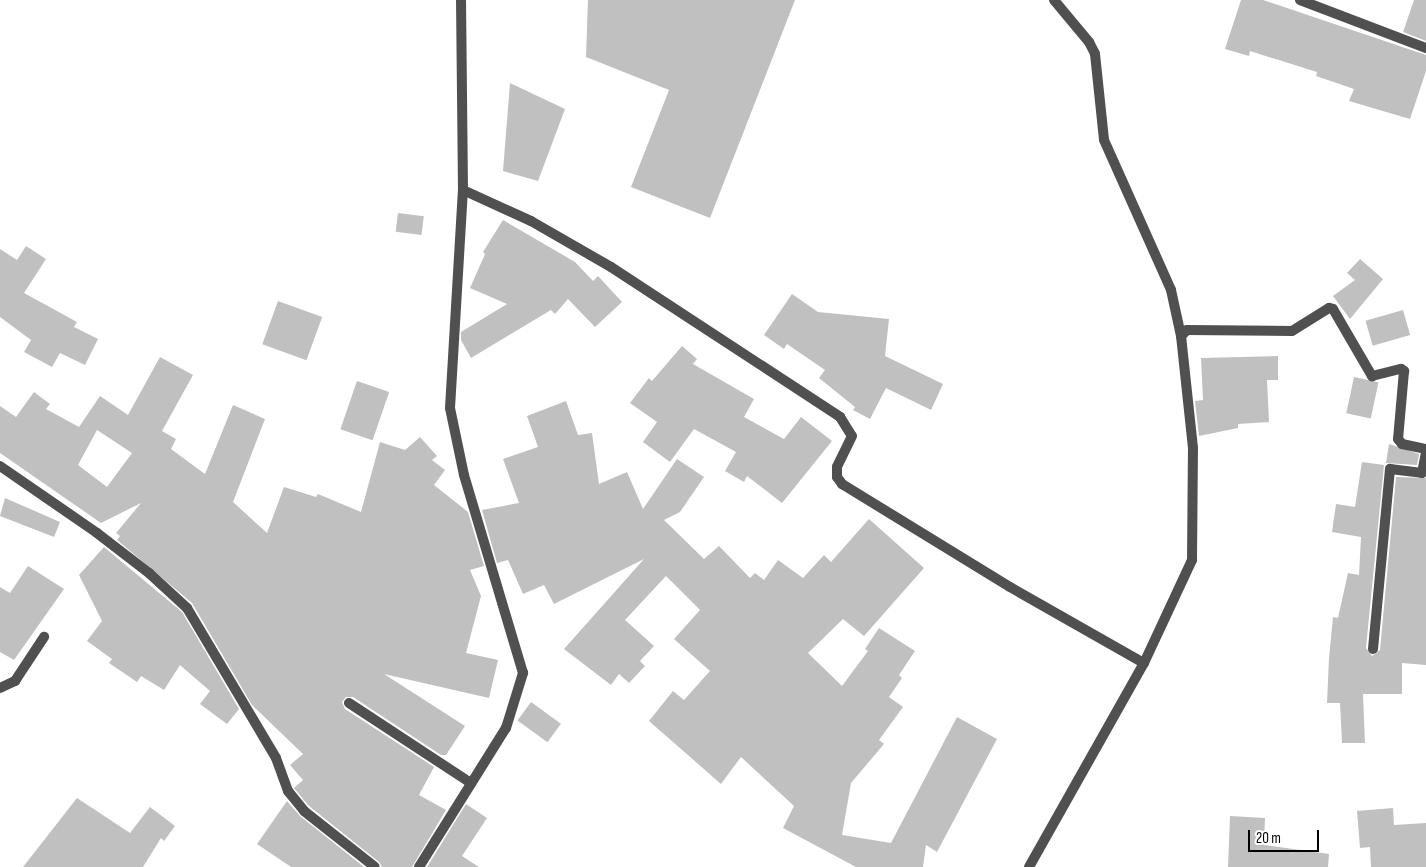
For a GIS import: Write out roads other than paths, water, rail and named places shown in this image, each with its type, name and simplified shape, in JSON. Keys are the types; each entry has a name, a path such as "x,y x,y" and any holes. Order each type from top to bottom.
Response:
{"street":[{"path":"419,867 506,728 523,673 464,475 450,408 463,190 462,0"},
{"path":"1030,867 1144,663 1192,560 1193,448 1181,336 1170,290 1104,140 1095,54 1089,42 1054,0"},
{"path":"1300,0 1426,48"},
{"path":"463,190 530,220 611,267 840,417 852,436 837,467 837,477 842,484 1010,587 1144,663"},
{"path":"1181,336 1187,330 1292,331 1328,308 1333,309 1372,376 1401,369 1404,371 1398,439 1402,444 1426,451 1422,473 1390,469 1373,649"},
{"path":"0,466 97,533 149,573 187,608 276,758 288,791 304,811 375,867"},
{"path":"0,688 15,681 44,637"},
{"path":"348,702 471,783"}]}
